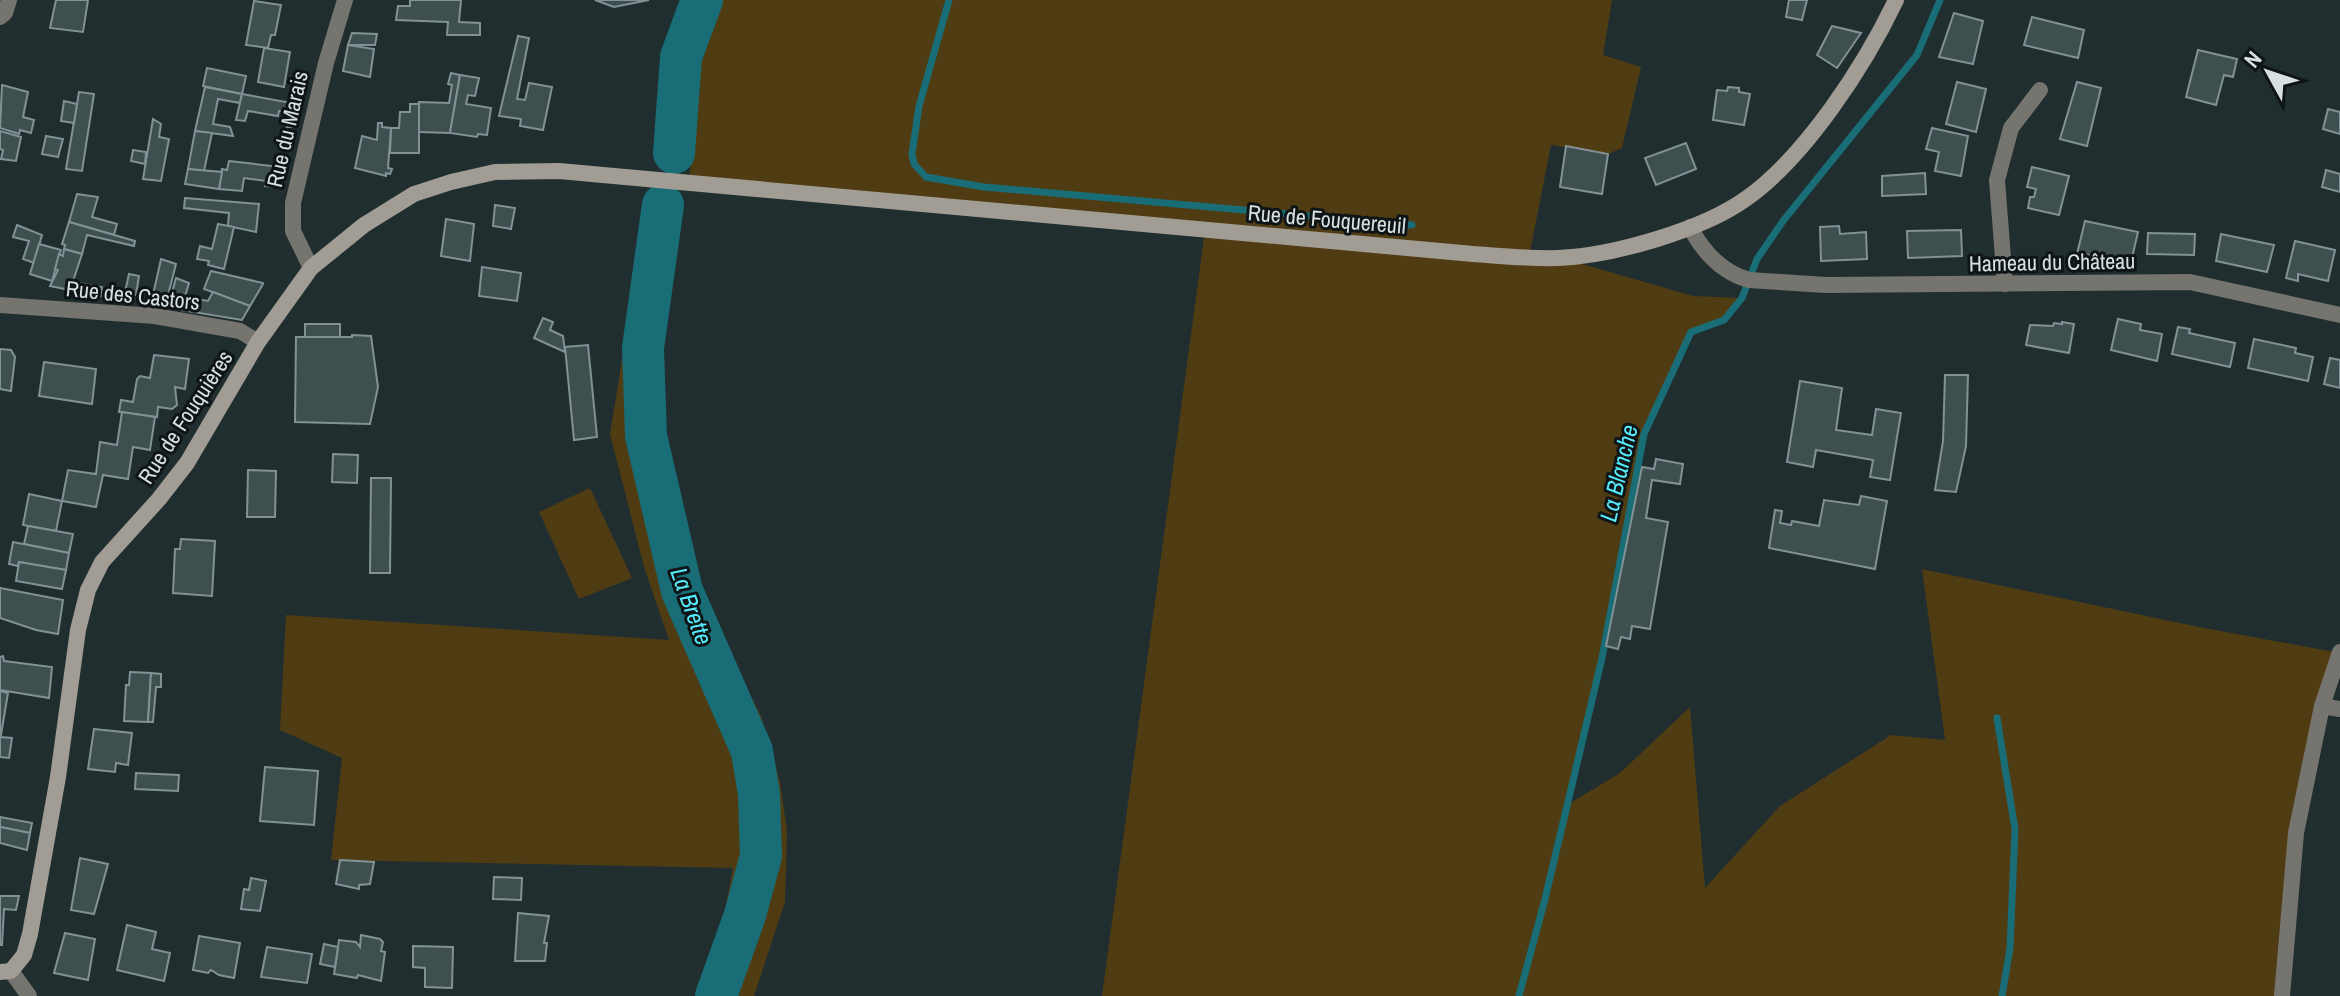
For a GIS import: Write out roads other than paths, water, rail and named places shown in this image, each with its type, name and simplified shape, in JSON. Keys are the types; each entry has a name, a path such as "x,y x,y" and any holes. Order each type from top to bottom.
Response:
{"street":[{"path":"0,17 5,13 9,0"},
{"name":"Rue du Marais","path":"311,268 293,231 293,203 326,63 345,0"},
{"name":"Rue de Fouquereuil","path":"644,179 1529,258 1561,258 1632,247 1690,227 1746,199 1782,168 1831,107 1880,33 1896,0"},
{"path":"2005,284 1997,180 2011,128 2040,90"},
{"name":"Rue de Fouquières","path":"6,971 24,955 33,921 58,777 78,630 88,590 102,562 187,463 258,342 311,268 394,205 451,182 495,172 559,171 644,179"},
{"name":"Hameau du Château","path":"1690,227 1705,254 1740,277 1761,281 1826,285 2190,282 2340,315"},
{"name":"Rue des Castors","path":"0,305 155,316 240,331 258,342"},
{"path":"2282,996 2296,833 2322,706 2340,652"},
{"path":"2322,706 2340,709"},
{"path":"6,971 29,996"}],"waterway":[{"path":"674,153 681,57 702,0"},
{"path":"949,0 919,106 912,154 914,164 926,177 984,187 1412,225"},
{"name":"La Blanche","path":"1519,996 1602,658 1644,434 1691,332 1724,320 1742,298 1757,259 1783,221 1917,55 1940,0"},
{"name":"La Brette","path":"663,205 643,348 646,436 682,591 752,751 759,794 761,856 745,915 716,996"},
{"path":"1997,718 2015,829 2010,948 2002,996"}]}
